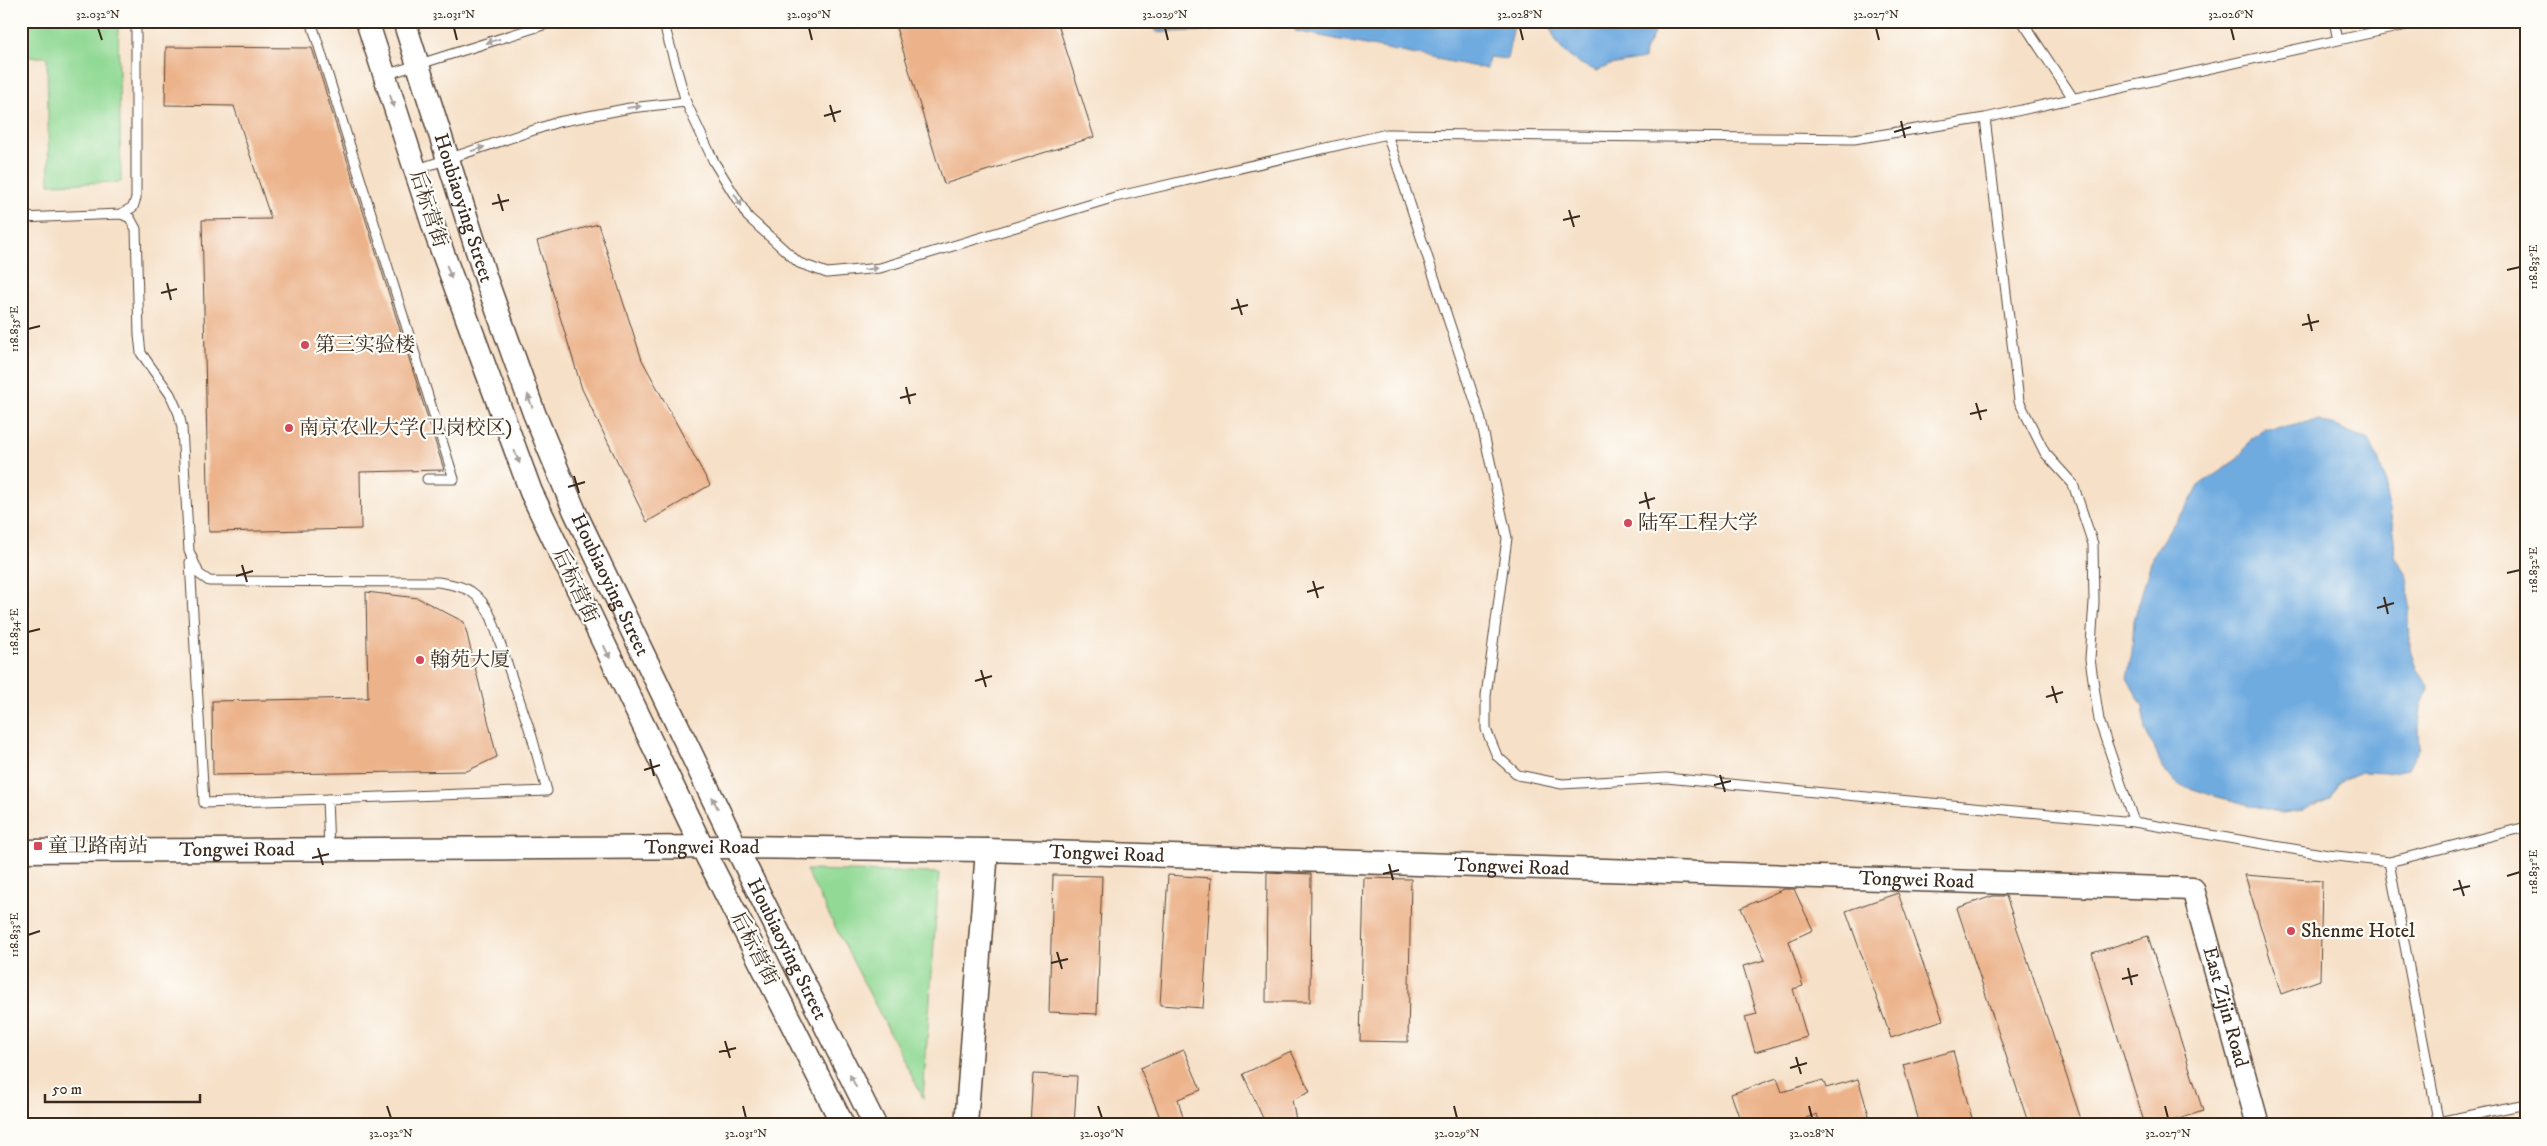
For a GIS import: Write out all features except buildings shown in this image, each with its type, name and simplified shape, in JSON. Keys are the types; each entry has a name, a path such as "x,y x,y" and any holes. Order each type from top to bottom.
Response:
{"street":[{"name":"后标营街","path":"367,21 415,170 504,425 531,492 702,847 843,1125"},
{"name":"Houbiaoying Street","path":"404,21 490,292 534,413 575,512 736,847 875,1125"},
{"name":"Tongwei Road","path":"21,851 702,847 987,850 2193,889"},
{"path":"966,1125 987,850"},
{"name":"East Zijin Road","path":"2193,889 2258,1125"}],"lane":[{"path":"21,218 120,214 128,212 136,198 136,21"},
{"path":"310,21 454,478 426,479"},
{"path":"384,75 556,21"},
{"path":"663,21 686,102 714,162 748,217 799,263 827,273 871,269 950,248 1115,197 1387,134 1854,139 1985,118 2425,21"},
{"path":"2022,21 2073,98"},
{"path":"2334,21 2338,40"},
{"path":"415,170 558,122 630,108 686,102"},
{"path":"1985,118 2019,401 2045,453 2073,484 2093,544 2094,602 2090,659 2095,694 2099,720 2134,822"},
{"path":"1387,134 1480,416 1507,538 1486,696 1486,729 1497,756 1518,776 1562,784 1666,778 2134,822 2328,855 2389,862 2526,827"},
{"path":"120,214 130,218 136,229 141,353 170,394 179,414 182,428 204,803 547,791 529,728 485,603 474,593 459,585 438,582 209,581 198,574 190,550"},
{"path":"326,799 329,850"},
{"path":"2389,862 2439,1123 2526,1104"}],"green space":[{"path":"21,21 118,21 121,182 49,184 47,57 21,57"},
{"path":"806,870 939,873 923,1098"}],"water":[{"path":"1150,21 1232,21 1213,31 1157,32"},
{"path":"1297,21 1515,21 1507,59 1489,57 1487,69 1295,31"},
{"path":"1549,21 1660,21 1645,51 1644,59 1610,65 1597,71 1579,63 1560,47 1555,40"},
{"path":"2320,420 2369,440 2378,458 2384,477 2395,538 2394,557 2408,576 2410,649 2417,670 2429,686 2421,707 2420,747 2408,769 2386,773 2361,772 2339,782 2331,797 2304,810 2282,813 2214,796 2178,784 2163,771 2156,751 2145,730 2143,707 2127,678 2132,652 2134,620 2153,555 2187,507 2199,485 2237,460 2252,438 2265,428 2272,429"}],"place":[{"name":"第三实验楼","path":"305,345"},
{"name":"南京农业大学(卫岗校区)","path":"289,428"},
{"name":"陆军工程大学","path":"1628,523"},
{"name":"翰苑大厦","path":"420,660"},
{"name":"童卫路南站","path":"38,846"},
{"name":"Shenme Hotel","path":"2291,931"}]}
